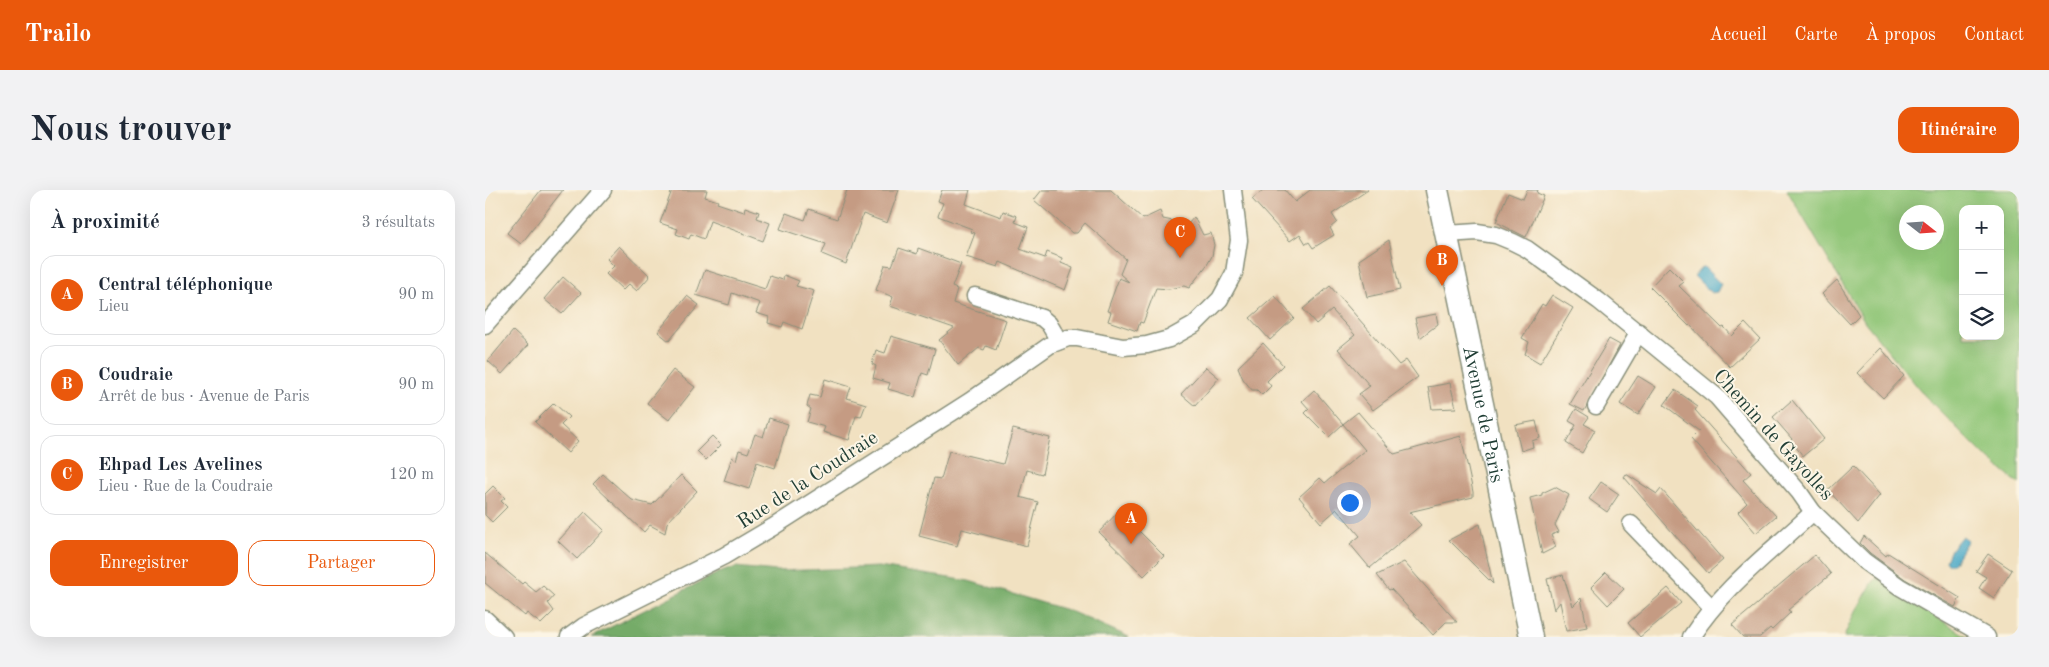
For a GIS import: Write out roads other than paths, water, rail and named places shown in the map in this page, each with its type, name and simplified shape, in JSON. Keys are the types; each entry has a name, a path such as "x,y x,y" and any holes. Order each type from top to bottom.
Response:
{"main road":[{"name":"Avenue de Paris","path":"1437,190 1531,637"}],"street":[{"path":"485,325 603,190"},
{"name":"Rue de la Coudraie","path":"569,637 584,626 725,556 757,537 970,400 1028,359 1059,341 1077,338 1123,346 1147,345 1169,339 1194,325 1219,299 1234,273 1239,240 1233,190"},
{"name":"Chemin de Gayolles","path":"1447,234 1477,232 1527,249 1639,332 1717,397 1799,492 1813,512 1881,575 1987,637"},
{"path":"975,296 1042,318 1049,324 1059,341"},
{"path":"1596,406 1639,332"},
{"path":"1691,637 1711,607 1728,588 1813,512"},
{"path":"1631,524 1711,607"},
{"path":"485,619 504,637"}],"water":[{"path":"1703,266 1721,284 1717,292 1711,293 1694,276"},
{"path":"1962,536 1968,540 1953,564 1948,564 1946,561 1951,549"}],"place":[{"name":"Ehpad Les Avelines","path":"1180,258"},
{"name":"Coudraie","path":"1442,286"},
{"name":"Central téléphonique","path":"1131,544"}]}
